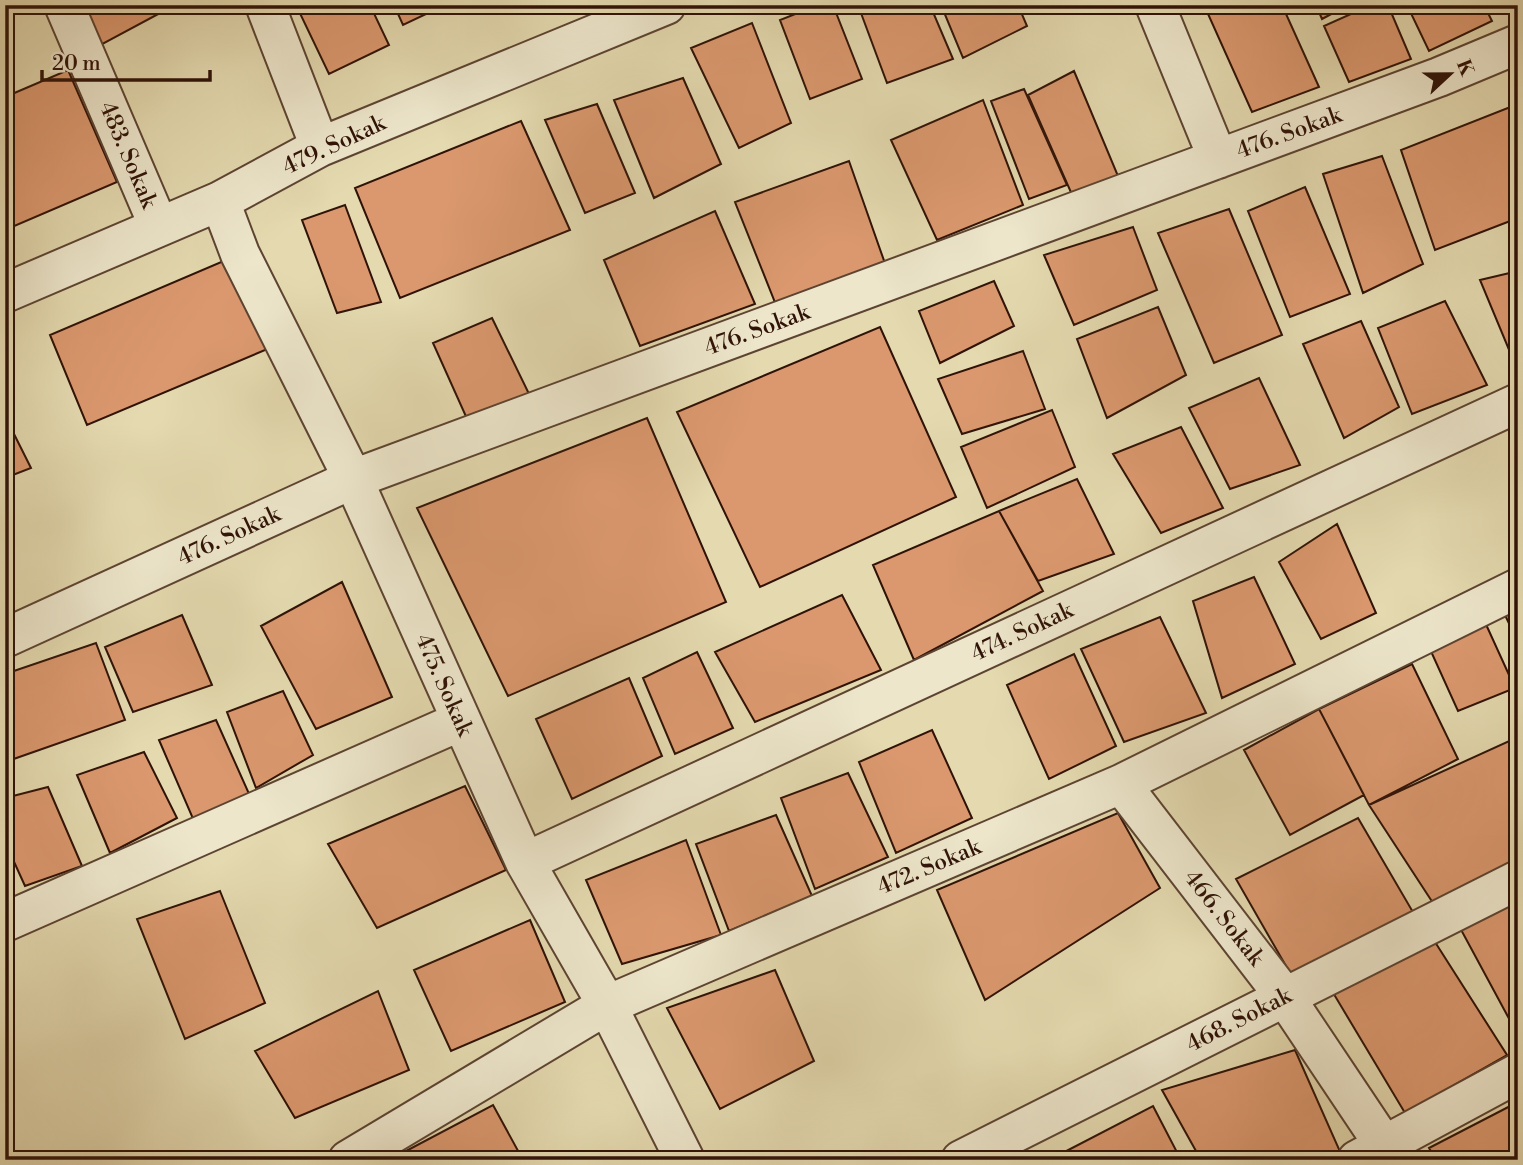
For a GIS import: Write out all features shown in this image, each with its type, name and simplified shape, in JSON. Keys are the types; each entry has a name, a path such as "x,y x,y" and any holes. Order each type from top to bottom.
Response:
{"street":[{"name":"483. Sokak","path":"64,5 159,228"},
{"path":"265,5 320,147"},
{"name":"479. Sokak","path":"5,293 220,201 320,147 666,5"},
{"path":"1155,5 1218,159"},
{"name":"476. Sokak","path":"5,638 353,480 1439,77 1518,44"},
{"name":"475. Sokak","path":"220,201 240,254 353,480 526,862 607,1005 685,1160"},
{"name":"474. Sokak","path":"526,862 1518,403"},
{"name":"472. Sokak","path":"348,1160 607,1005 1121,784 1518,588"},
{"path":"5,922 461,721"},
{"name":"466. Sokak","path":"1121,784 1285,997 1379,1155"},
{"name":"468. Sokak","path":"961,1160 1518,880"},
{"path":"1379,1155 1518,1073"}],"building":[{"path":"73,5 175,5 95,48"},
{"path":"296,5 370,5 389,45 329,74"},
{"path":"394,5 445,5 403,25"},
{"path":"818,5 833,5 862,79 810,99 780,20"},
{"path":"858,5 930,5 953,59 887,83"},
{"path":"941,5 1018,5 1027,26 963,58"},
{"path":"1204,5 1282,5 1319,87 1252,112"},
{"path":"1316,5 1348,5 1322,19"},
{"path":"1371,5 1388,5 1411,59 1349,82 1324,26"},
{"path":"1407,5 1484,5 1492,21 1429,51"},
{"path":"752,23 791,123 739,148 691,48"},
{"path":"68,70 117,182 5,230 5,97"},
{"path":"1074,71 1118,176 1073,197 1028,95"},
{"path":"683,78 721,164 654,198 614,100"},
{"path":"1024,89 1067,185 1029,199 991,101"},
{"path":"983,100 1023,205 937,240 891,140"},
{"path":"597,104 635,193 585,213 545,120"},
{"path":"1518,104 1518,218 1435,250 1401,150"},
{"path":"521,121 570,230 400,298 355,188"},
{"path":"1382,156 1423,264 1363,293 1323,174"},
{"path":"849,161 888,272 778,310 735,202"},
{"path":"1305,187 1350,294 1290,317 1248,211"},
{"path":"345,205 381,302 337,313 302,220"},
{"path":"1229,209 1282,335 1214,363 1158,233"},
{"path":"715,211 755,304 640,346 604,260"},
{"path":"1133,227 1157,290 1074,325 1044,255"},
{"path":"240,254 277,345 87,425 50,335"},
{"path":"1518,271 1518,369 1517,369 1480,280"},
{"path":"994,281 1014,326 940,363 919,311"},
{"path":"1445,301 1487,385 1412,414 1378,328"},
{"path":"1158,307 1186,375 1107,418 1077,339"},
{"path":"492,318 531,398 468,421 433,343"},
{"path":"1361,321 1399,407 1344,438 1303,344"},
{"path":"880,327 956,497 760,587 677,412"},
{"path":"1023,351 1045,409 962,434 938,379"},
{"path":"1259,378 1300,465 1230,489 1189,408"},
{"path":"1052,410 1075,467 987,508 961,447"},
{"path":"5,416 31,468 5,478"},
{"path":"647,418 726,602 508,696 417,508"},
{"path":"1181,427 1223,508 1161,533 1113,454"},
{"path":"1077,479 1114,554 1038,581 999,511"},
{"path":"999,511 1043,591 914,660 873,565"},
{"path":"1337,524 1376,613 1321,639 1279,562"},
{"path":"1254,577 1295,664 1222,698 1193,601"},
{"path":"342,582 392,697 316,729 261,626"},
{"path":"842,595 881,670 755,722 715,652"},
{"path":"1518,604 1518,642 1503,611"},
{"path":"182,615 212,685 133,712 105,647"},
{"path":"1160,617 1206,713 1124,742 1081,649"},
{"path":"1484,620 1515,688 1458,711 1429,647"},
{"path":"96,643 125,720 5,762 5,674"},
{"path":"697,652 733,728 675,754 643,678"},
{"path":"1074,654 1116,746 1049,779 1007,685"},
{"path":"1412,664 1458,759 1369,805 1319,709"},
{"path":"629,678 662,756 572,799 536,719"},
{"path":"283,691 313,755 256,788 227,712"},
{"path":"1319,709 1364,795 1290,835 1244,750"},
{"path":"216,720 250,796 194,821 159,740"},
{"path":"932,730 972,818 896,853 859,762"},
{"path":"1518,737 1518,858 1433,903 1369,805"},
{"path":"144,752 177,818 110,853 77,775"},
{"path":"848,773 888,857 815,889 781,798"},
{"path":"465,786 506,870 377,928 328,844"},
{"path":"48,787 82,866 25,886 5,842 5,798"},
{"path":"1118,813 1160,888 985,1000 937,890"},
{"path":"776,815 812,896 729,931 696,844"},
{"path":"1358,818 1417,919 1294,980 1236,879"},
{"path":"686,840 721,935 622,964 586,880"},
{"path":"220,891 265,1003 185,1039 137,919"},
{"path":"1518,897 1518,1024 1513,1026 1459,926"},
{"path":"530,920 565,1002 451,1051 414,970"},
{"path":"1435,942 1507,1055 1405,1113 1332,991"},
{"path":"775,970 814,1061 720,1109 667,1008"},
{"path":"378,991 409,1070 295,1118 255,1051"},
{"path":"1295,1050 1342,1156 1335,1160 1201,1160 1162,1090"},
{"path":"1518,1102 1518,1160 1436,1160 1429,1148"},
{"path":"493,1105 523,1160 389,1160"},
{"path":"1153,1106 1181,1160 1049,1160"}]}
